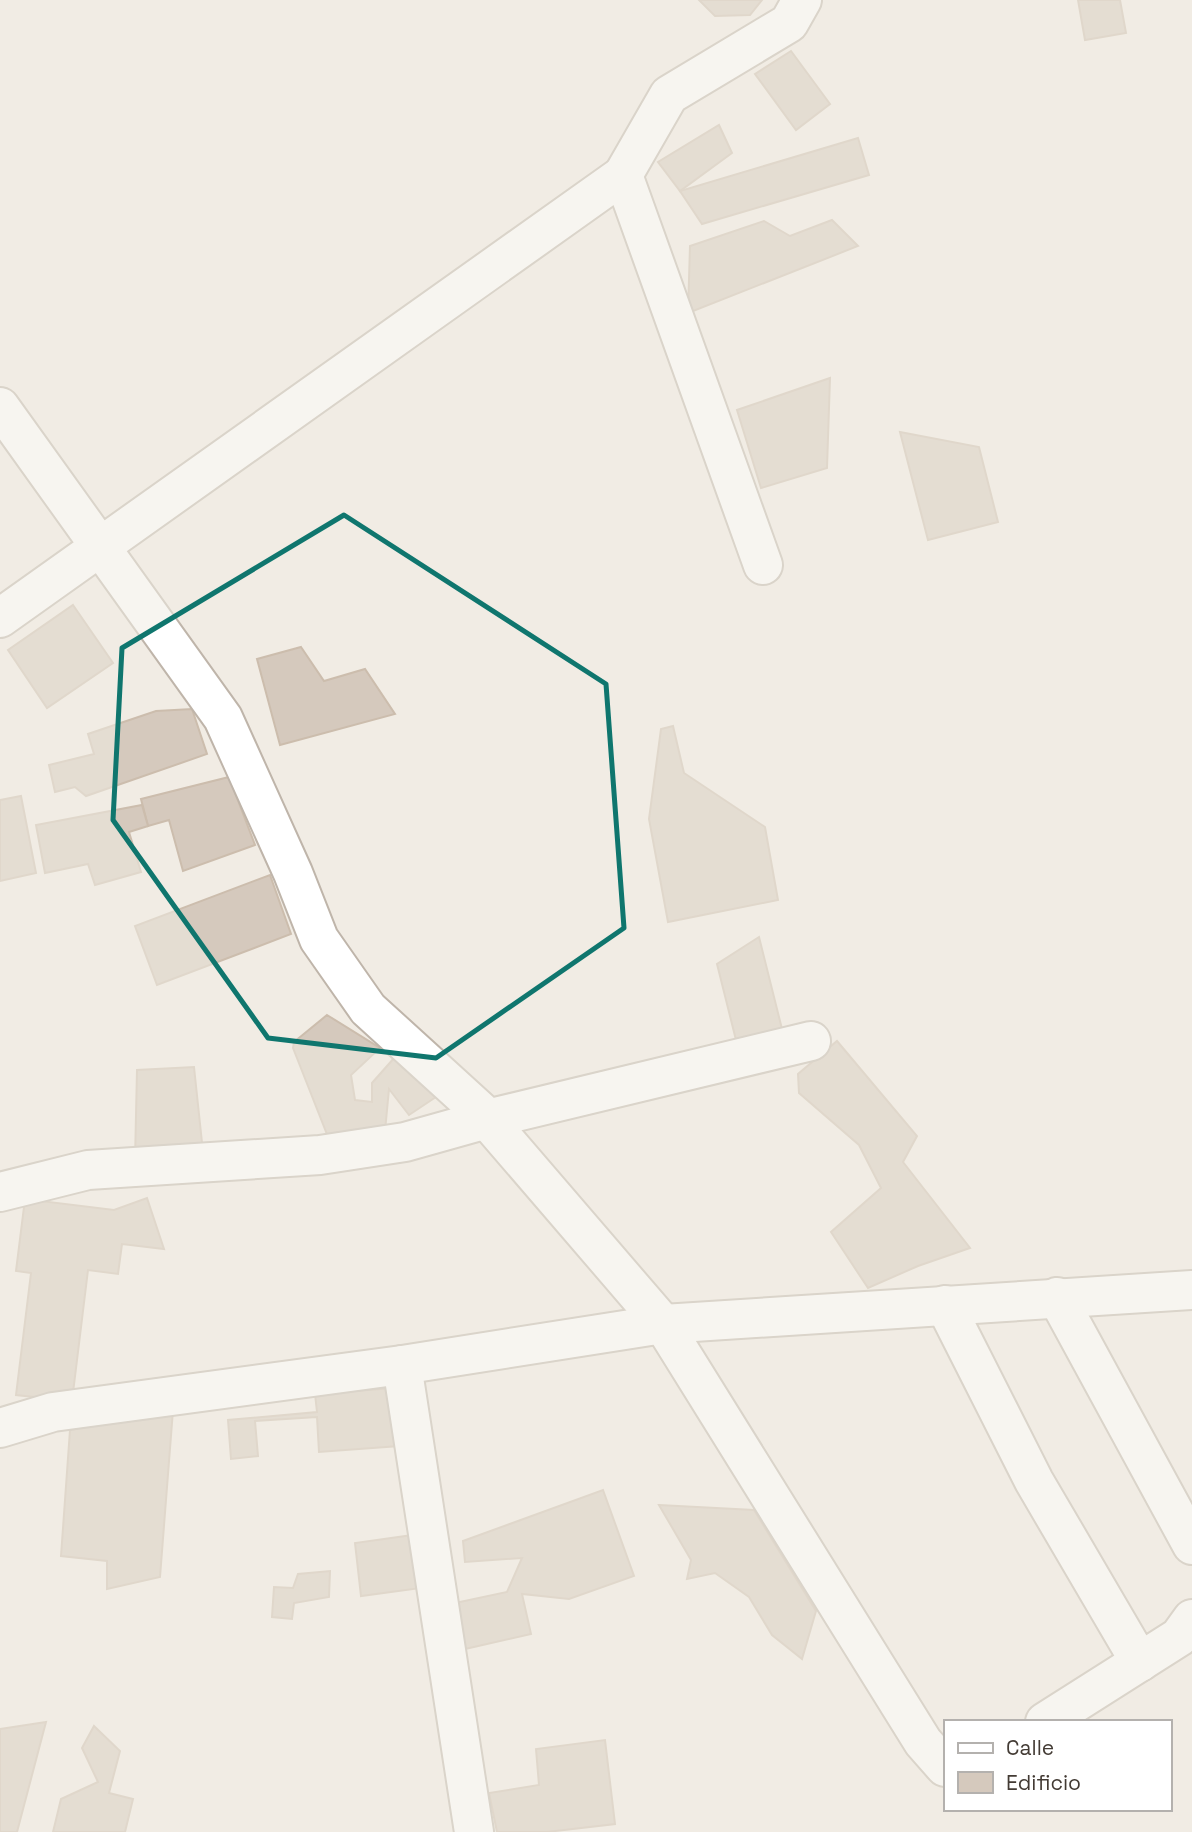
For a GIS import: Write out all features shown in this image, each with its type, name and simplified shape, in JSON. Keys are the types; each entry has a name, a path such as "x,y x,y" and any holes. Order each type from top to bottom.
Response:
{"street":[{"path":"0,618 623,175 669,95 789,23 802,0"},
{"path":"623,175 763,565"},
{"path":"0,407 223,718 293,873 319,939 368,1009 487,1119 663,1324 923,1742 944,1766"},
{"path":"0,1192 88,1170 320,1154 405,1142 487,1119 811,1041"},
{"path":"0,1428 52,1412 402,1365 663,1324 1192,1290"},
{"path":"1057,1297 1192,1545"},
{"path":"945,1305 1034,1481 1140,1662"},
{"path":"402,1365 474,1832"},
{"path":"1048,1720 1179,1637 1192,1619"}],"highlighted area":[{"path":"344,515 606,684 624,928 436,1058 268,1038 113,820 122,648"}],"building":[{"path":"699,0 762,0 750,15 715,16"},
{"path":"1078,0 1120,0 1126,33 1085,40"},
{"path":"791,51 830,104 796,130 755,74"},
{"path":"719,125 732,153 680,191 658,162"},
{"path":"858,138 869,175 702,224 680,191"},
{"path":"832,220 858,246 688,313 690,246 764,221 790,236"},
{"path":"830,378 827,468 761,488 737,410"},
{"path":"900,432 979,447 998,522 928,540"},
{"path":"73,605 113,663 47,708 8,650"},
{"path":"301,647 324,681 365,669 395,714 280,745 257,659"},
{"path":"192,709 207,754 86,796 75,787 55,792 49,765 94,754 88,734 156,711"},
{"path":"673,726 684,773 765,827 778,900 668,922 649,819 661,729"},
{"path":"229,777 255,845 183,871 169,820 148,826 141,799"},
{"path":"21,796 36,873 0,881 0,800"},
{"path":"142,805 148,826 129,832 141,872 95,885 88,864 45,873 36,825"},
{"path":"270,875 291,934 157,985 135,926"},
{"path":"759,937 784,1037 738,1048 717,964"},
{"path":"327,1015 380,1048 351,1075 355,1100 372,1102 372,1083 395,1057 439,1095 409,1115 389,1089 385,1131 332,1147 293,1048 294,1042"},
{"path":"837,1041 917,1136 903,1162 970,1248 918,1266 868,1288 831,1232 881,1188 859,1145 799,1093 798,1074"},
{"path":"194,1067 203,1152 135,1160 137,1070"},
{"path":"147,1198 164,1249 122,1244 118,1274 88,1270 72,1401 16,1395 31,1273 16,1271 25,1199 114,1210"},
{"path":"394,1388 399,1446 319,1452 317,1417 255,1421 258,1456 231,1459 228,1420 317,1412 315,1394"},
{"path":"173,1410 160,1577 107,1589 107,1561 61,1556 70,1430"},
{"path":"603,1490 634,1576 569,1599 522,1594 531,1634 465,1649 455,1603 507,1592 522,1558 465,1562 463,1541"},
{"path":"659,1505 754,1510 816,1611 802,1659 772,1635 749,1597 715,1573 687,1579 691,1560"},
{"path":"413,1535 421,1588 361,1596 355,1543"},
{"path":"330,1571 329,1597 294,1603 292,1619 272,1617 274,1587 293,1588 298,1574"},
{"path":"46,1722 17,1832 0,1832 0,1729"},
{"path":"94,1726 120,1751 109,1793 133,1799 125,1832 53,1832 61,1799 98,1782 82,1748"},
{"path":"605,1740 615,1824 547,1832 497,1832 489,1793 539,1785 536,1749"}]}
